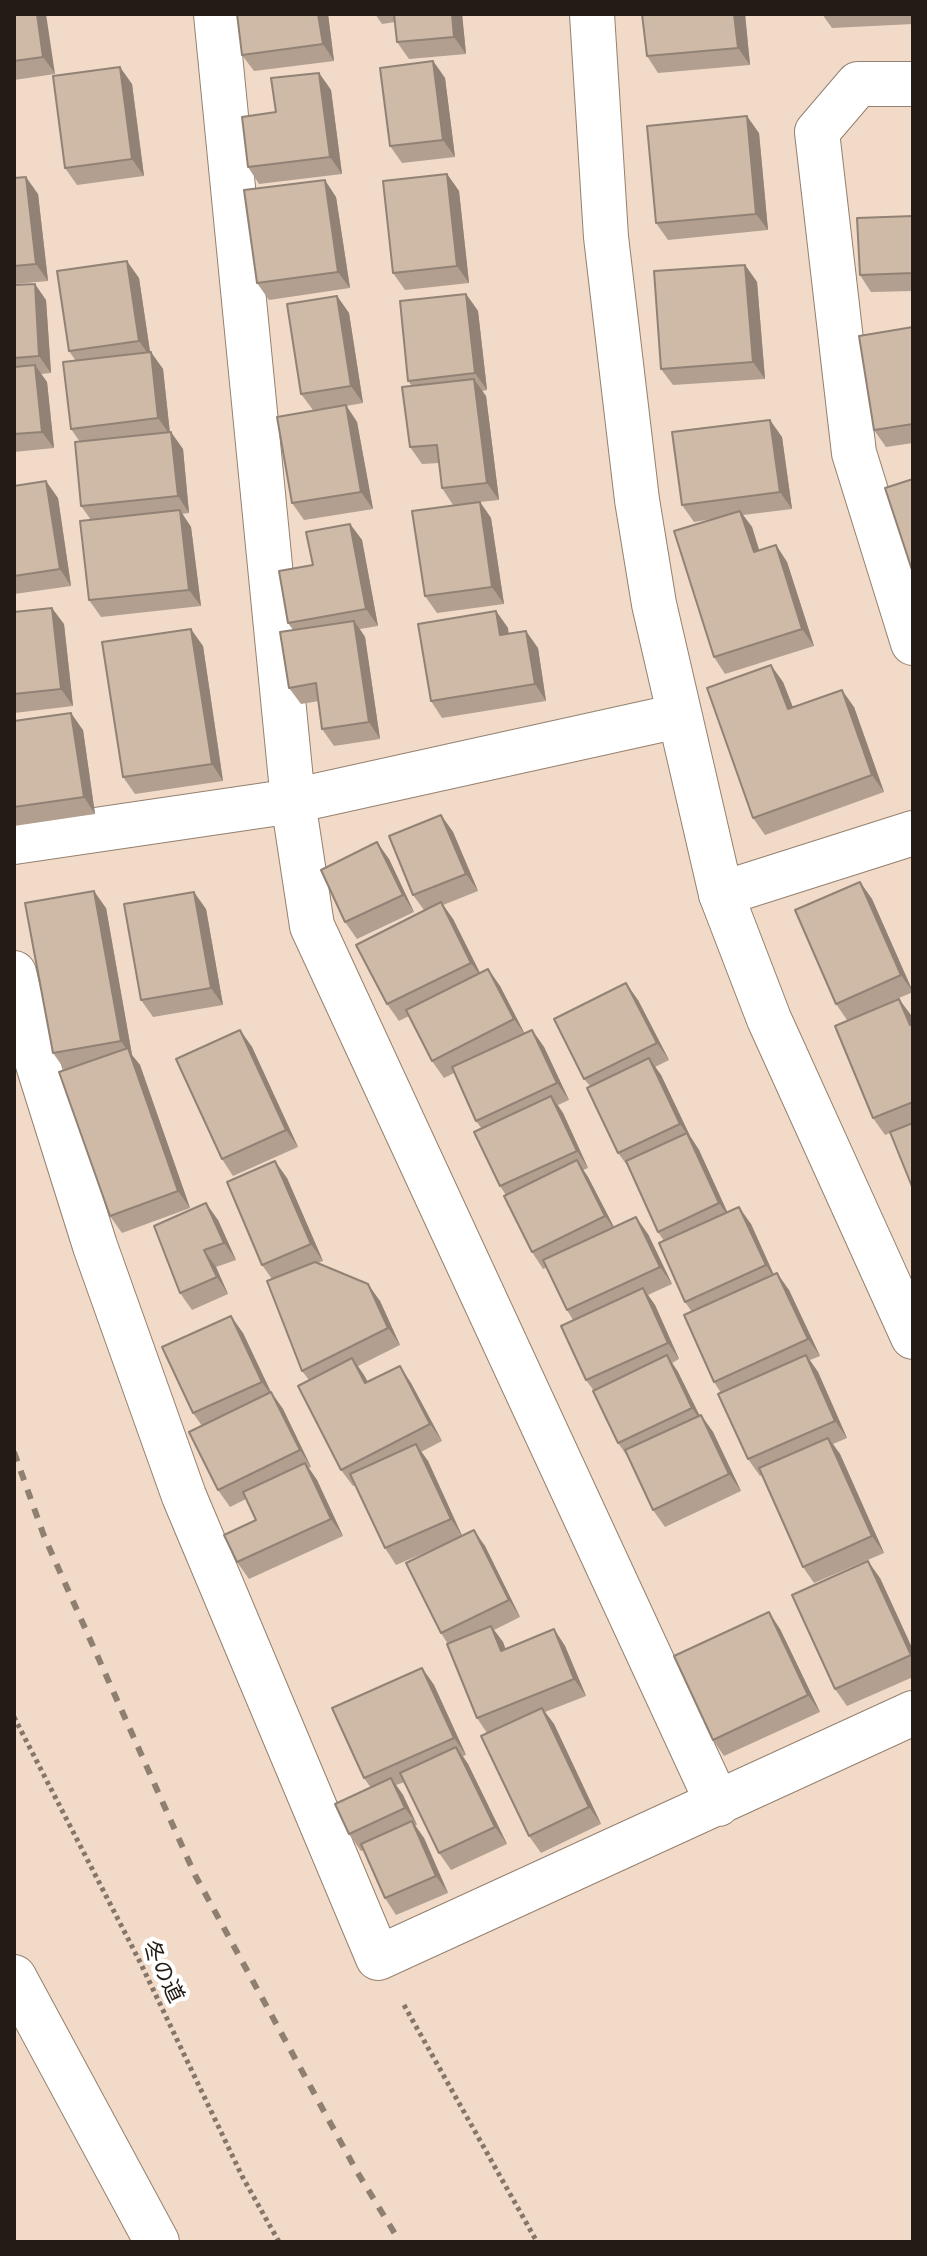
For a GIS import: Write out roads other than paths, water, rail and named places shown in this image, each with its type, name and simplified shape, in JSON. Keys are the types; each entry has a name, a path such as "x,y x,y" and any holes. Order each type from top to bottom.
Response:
{"street":[{"path":"216,14 293,801 312,926 718,1804"},
{"path":"592,14 606,237 634,469 654,604 721,894 769,1019 913,1337"},
{"path":"913,84 858,84 817,132 854,453 913,643"},
{"path":"14,842 293,801 678,716"},
{"path":"721,894 913,833"},
{"path":"14,973 30,1039 95,1246 179,1481 378,1958 913,1713"},
{"path":"14,1977 157,2242"}],"railway":[{"path":"14,1452 44,1536 195,1875 356,2170 400,2242"}]}
